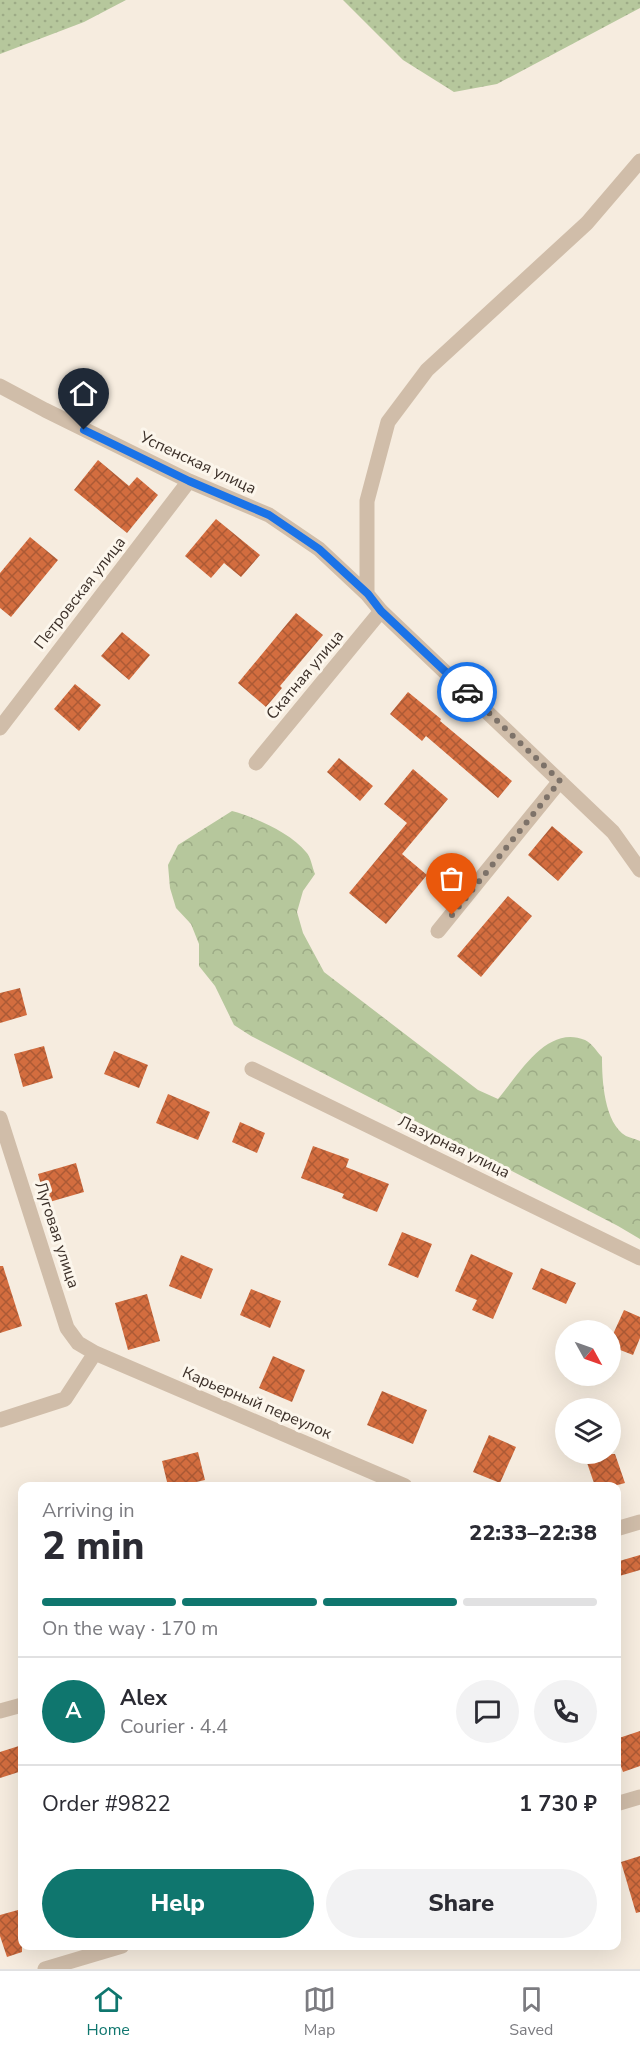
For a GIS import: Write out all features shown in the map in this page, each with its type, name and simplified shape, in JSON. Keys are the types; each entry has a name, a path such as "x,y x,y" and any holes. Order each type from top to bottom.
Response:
{"street":[{"path":"368,594 367,501 388,422 427,370 587,223 640,161"},
{"name":"Успенская улица","path":"0,386 189,481 269,515 319,549 613,832 640,870"},
{"name":"Петровская улица","path":"0,728 189,481"},
{"name":"Скатная улица","path":"256,762 381,611"},
{"path":"438,931 560,781"},
{"name":"Лазурная улица","path":"252,1069 640,1258"},
{"name":"Луговая улица","path":"0,1118 67,1328 78,1343 95,1353"},
{"path":"0,1420 65,1399 95,1353"},
{"name":"Карьерный переулок","path":"95,1353 396,1482"},
{"path":"621,1528 640,1522"},
{"path":"0,1712 18,1706"},
{"path":"621,1803 640,1797"},
{"path":"45,1969 109,1950"}],"green space":[{"path":"0,0 126,0 84,22 0,54"},
{"path":"343,0 640,0 640,8 497,84 454,92 403,60"},
{"path":"232,811 251,817 282,832 308,854 315,874 303,891 297,912 303,933 324,972 478,1090 498,1099 535,1054 558,1039 571,1037 585,1040 592,1045 602,1057 606,1100 613,1121 626,1136 640,1141 640,1239 251,1036 234,1025 215,986 199,966 199,944 191,924 176,908 170,888 168,865 178,845"}],"building":[{"path":"98,460 129,486 137,477 158,495 127,533 74,490"},
{"path":"216,519 260,555 241,577 224,563 211,578 185,556"},
{"path":"30,537 58,560 11,617 0,608 0,573"},
{"path":"296,613 323,635 280,686 282,688 266,707 238,683"},
{"path":"122,632 150,655 129,680 101,656"},
{"path":"75,684 101,705 79,731 54,709"},
{"path":"408,692 512,781 498,798 426,736 422,741 390,714"},
{"path":"339,758 373,786 360,801 327,772"},
{"path":"413,769 448,799 402,854 427,875 386,924 349,893 407,823 384,804"},
{"path":"552,826 583,852 558,881 528,855"},
{"path":"508,896 532,916 481,977 457,956"},
{"path":"20,988 27,1015 0,1023 0,993"},
{"path":"44,1046 53,1078 23,1087 14,1054"},
{"path":"114,1051 148,1065 139,1088 104,1074"},
{"path":"168,1094 210,1112 198,1140 156,1123"},
{"path":"240,1122 265,1133 257,1153 232,1142"},
{"path":"313,1146 349,1159 346,1167 389,1184 377,1212 342,1198 344,1194 301,1178"},
{"path":"76,1163 84,1192 46,1203 38,1174"},
{"path":"402,1232 432,1244 418,1278 388,1265"},
{"path":"471,1254 513,1273 493,1319 472,1310 477,1300 455,1291"},
{"path":"181,1255 213,1269 201,1299 169,1286"},
{"path":"0,1266 3,1266 22,1326 0,1333"},
{"path":"541,1268 576,1283 566,1304 532,1289"},
{"path":"251,1289 281,1301 270,1328 240,1315"},
{"path":"147,1294 160,1341 128,1350 115,1303"},
{"path":"624,1310 640,1317 640,1338 633,1355 621,1350 619,1320"},
{"path":"273,1356 305,1370 292,1402 259,1388"},
{"path":"382,1391 427,1410 413,1444 367,1425"},
{"path":"489,1435 516,1447 500,1482 473,1472"},
{"path":"198,1452 205,1480 167,1482 162,1461"},
{"path":"587,1464 618,1464 625,1483 621,1484 621,1482 594,1482"},
{"path":"640,1555 640,1570 621,1576 621,1561"},
{"path":"640,1731 640,1766 623,1772 621,1767 621,1737"},
{"path":"18,1746 18,1772 0,1778 0,1752"},
{"path":"640,1856 640,1912 636,1913 621,1862"},
{"path":"18,1910 18,1950 22,1952 7,1957 0,1936 0,1915"}],"way so far":[{"path":"452,915 560,781 467,692"}],"route":[{"path":"84,430 189,481 269,515 319,549 467,692"}]}
